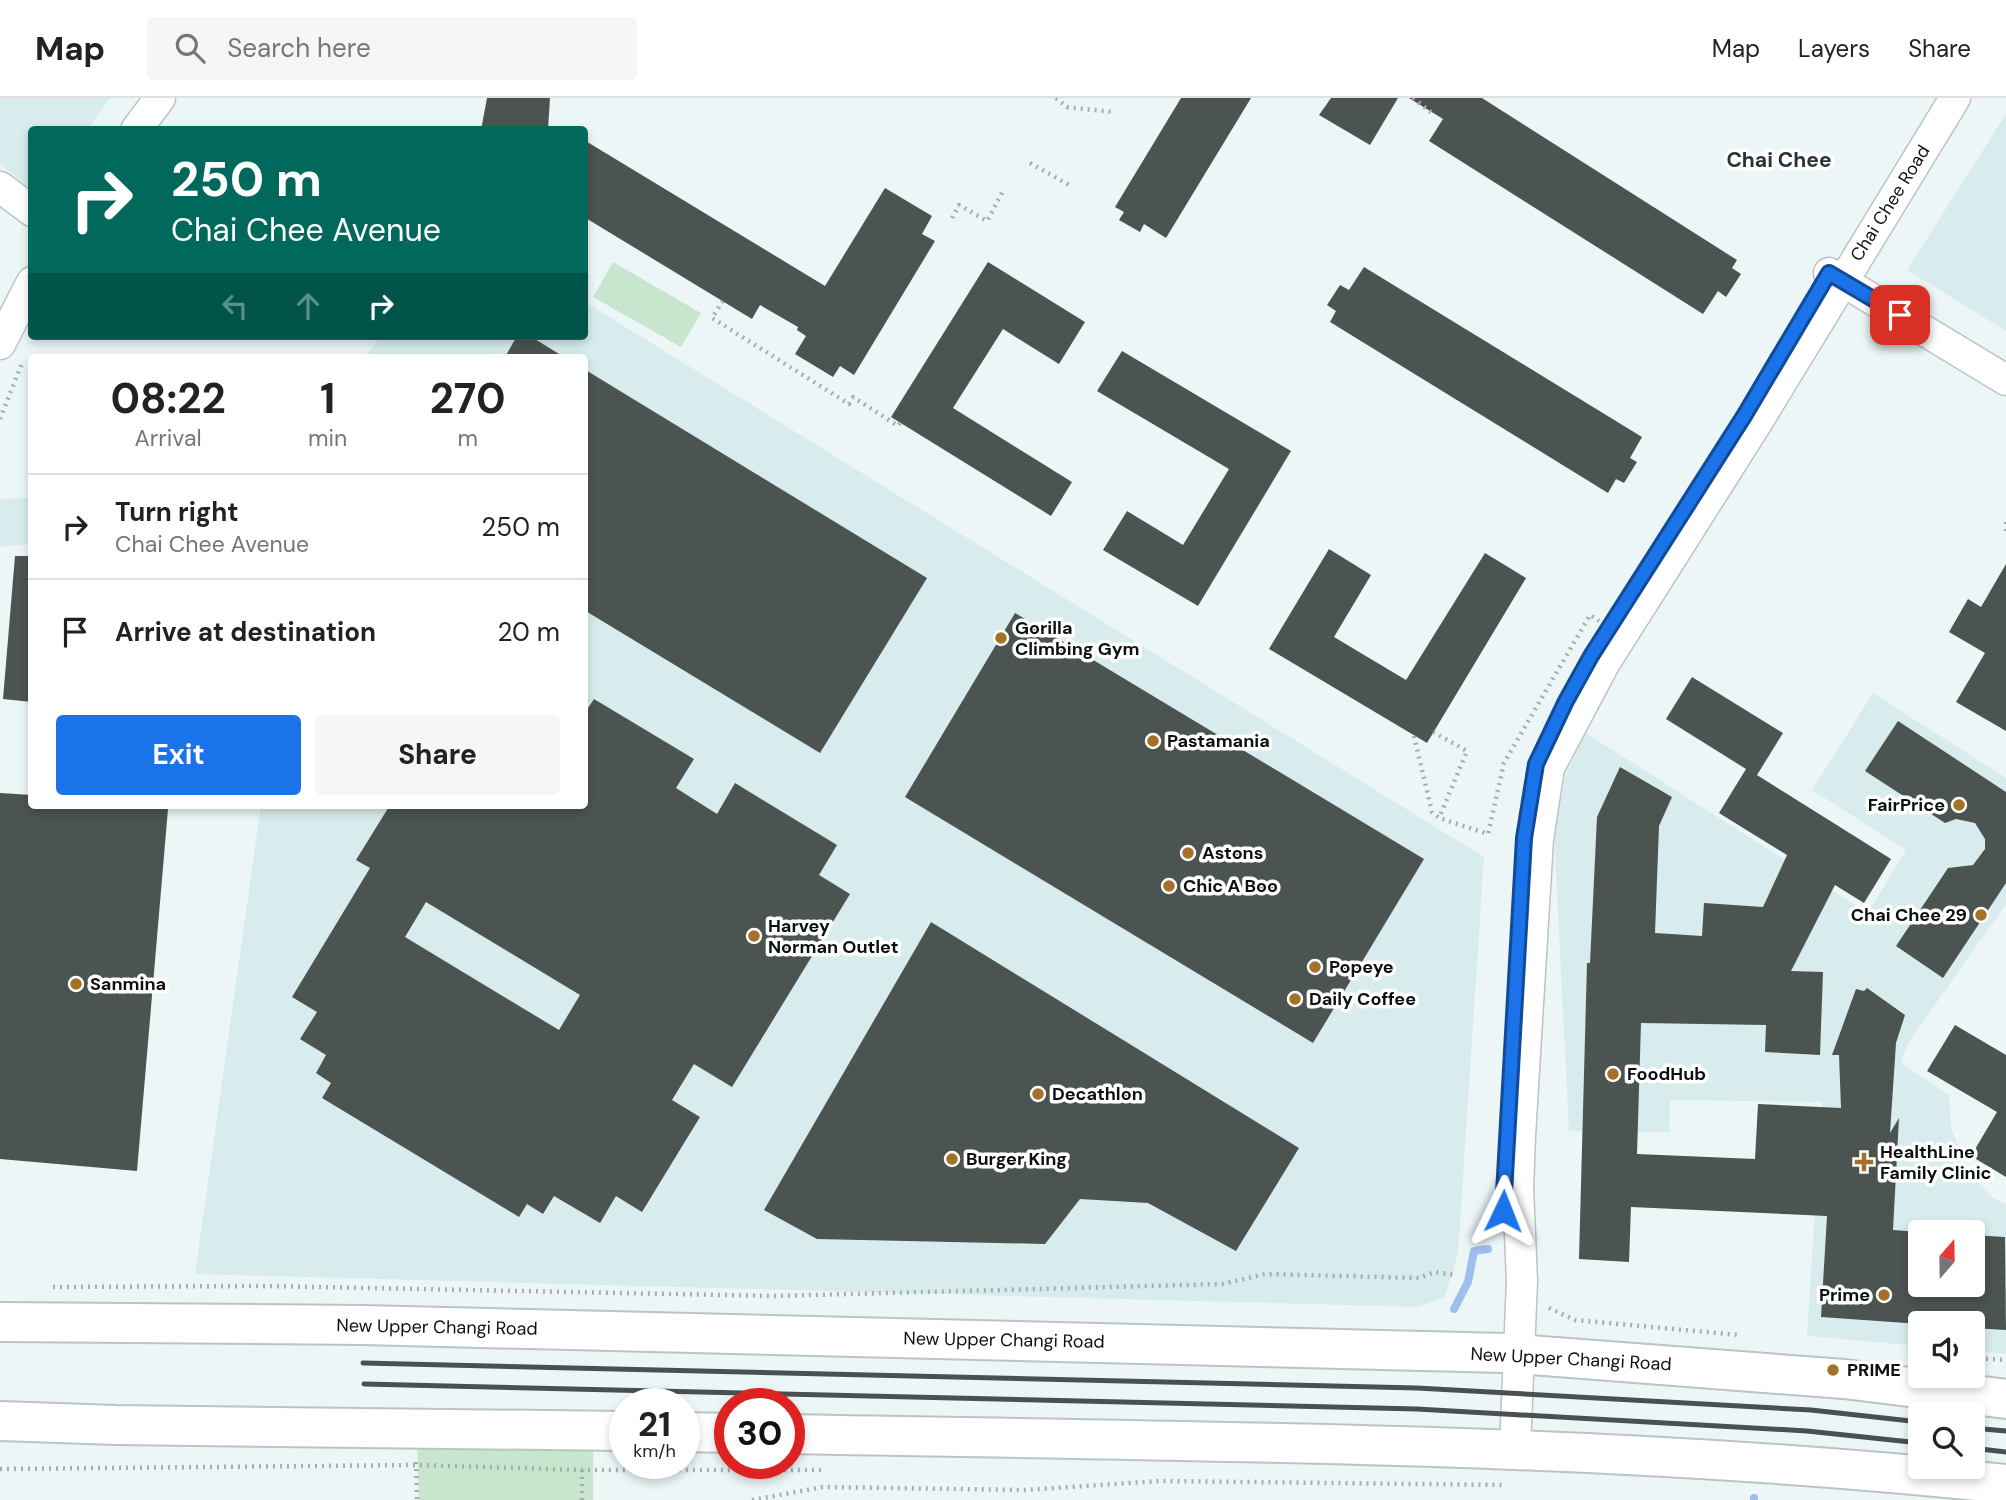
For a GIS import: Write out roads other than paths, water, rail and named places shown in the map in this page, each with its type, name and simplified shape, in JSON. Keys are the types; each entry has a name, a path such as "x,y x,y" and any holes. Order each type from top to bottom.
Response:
{"main road":[{"name":"New Upper Changi Road","path":"0,1322 362,1325 1512,1354 1844,1379 2006,1399"},
{"path":"0,1421 116,1426 609,1431"},
{"path":"805,1434 1508,1448 1857,1468 2006,1484"}],"street":[{"path":"139,126 160,98"},
{"name":"Chai Chee Road","path":"1835,276 1938,98"},
{"name":"Chai Chee Road","path":"1508,1448 1512,1354 1503,1187 1524,838 1536,764 1591,656 1835,276 1955,98"},
{"path":"0,187 28,208"},
{"path":"1835,276 2006,380"},
{"path":"11,353 28,296"}],"waterway":[{"path":"1454,1309 1468,1282 1474,1251 1488,1249"}],"railway":[{"path":"363,1363 1417,1388 1811,1410 1908,1421"},
{"path":"364,1384 1417,1409 1807,1431 1908,1442"},
{"path":"1985,1429 2006,1431"},
{"path":"1985,1450 2006,1452"}],"place":[{"name":"Gorilla Climbing Gym","path":"1001,638"},
{"name":"Pastamania","path":"1153,741"},
{"name":"FairPrice","path":"1959,805"},
{"name":"Astons","path":"1188,853"},
{"name":"Chic A Boo","path":"1169,886"},
{"name":"Chai Chee 29","path":"1981,915"},
{"name":"Harvey Norman Outlet","path":"754,936"},
{"name":"Popeye","path":"1315,967"},
{"name":"Sanmina","path":"76,984"},
{"name":"Daily Coffee","path":"1295,999"},
{"name":"FoodHub","path":"1613,1074"},
{"name":"Decathlon","path":"1038,1094"},
{"name":"Burger King","path":"952,1159"},
{"name":"HealthLine Family Clinic","path":"1864,1162"},
{"name":"Prime","path":"1884,1295"},
{"name":"PRIME","path":"1833,1370"}],"district":[{"name":"Chai Chee","path":"1779,160"}]}
